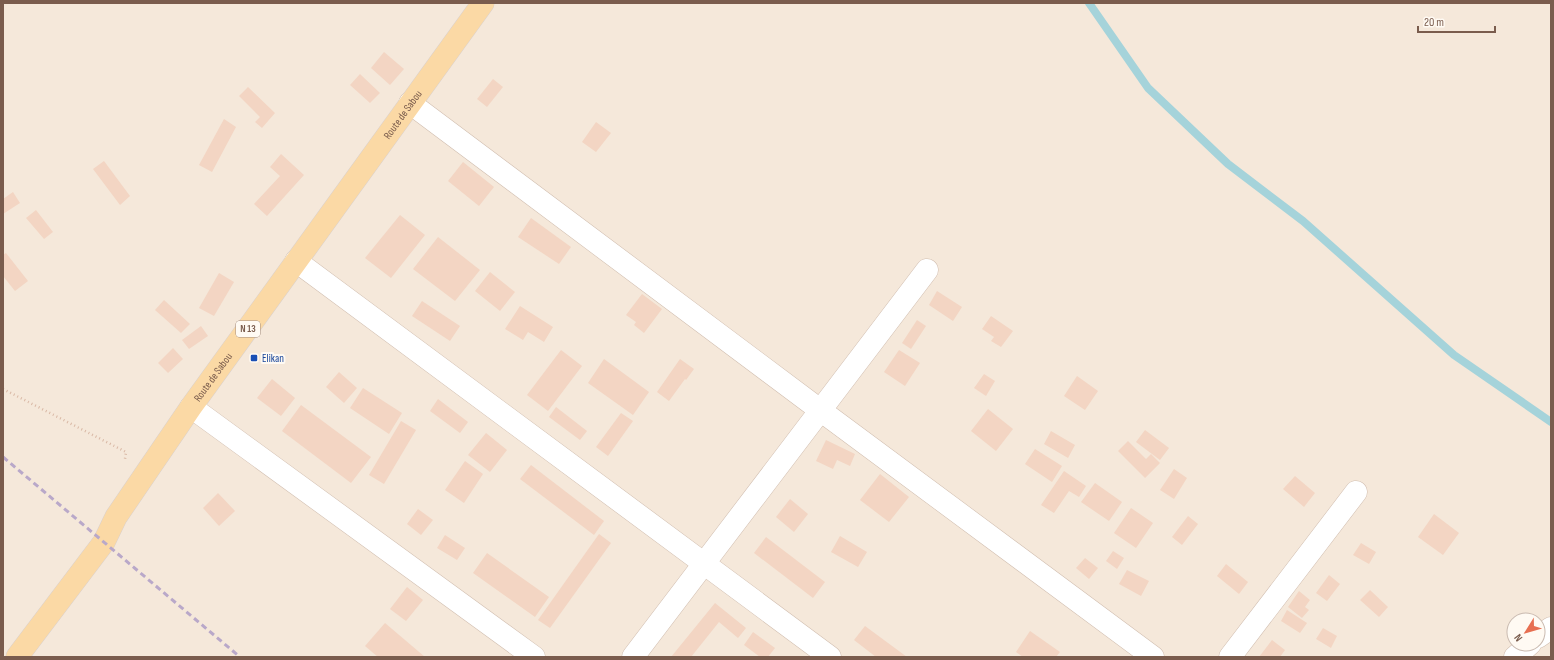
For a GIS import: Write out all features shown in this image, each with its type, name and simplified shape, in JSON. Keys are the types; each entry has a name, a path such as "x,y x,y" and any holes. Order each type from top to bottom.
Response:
{"main road":[{"name":"Route de Sabou","path":"17,657 104,542 116,517 191,407 239,343 296,261 483,3"}],"street":[{"path":"410,103 1153,657"},
{"path":"296,261 830,657"},
{"path":"633,657 927,270"},
{"path":"191,407 534,657"},
{"path":"1230,657 1356,492"}],"path":[{"path":"3,389 126,452 124,466"}],"shaded area":[{"path":"3,3 1551,3 1551,657 3,657"}],"building":[{"path":"384,52 404,69 390,85 371,68"},
{"path":"360,74 380,93 370,103 350,85"},
{"path":"493,79 503,87 487,107 477,99"},
{"path":"248,87 275,113 262,128 255,122 260,117 239,96"},
{"path":"224,119 236,127 212,172 199,165"},
{"path":"596,122 611,133 596,152 582,142"},
{"path":"281,154 304,175 267,216 254,204 280,176 270,167"},
{"path":"104,161 130,196 120,205 93,169"},
{"path":"463,162 494,187 479,206 448,181"},
{"path":"13,192 20,203 3,214 3,199"},
{"path":"36,210 53,232 44,239 26,218"},
{"path":"400,215 425,235 391,278 365,258"},
{"path":"531,218 571,247 559,264 518,237"},
{"path":"438,237 480,270 455,301 413,269"},
{"path":"6,253 28,281 15,291 3,276 3,255"},
{"path":"490,272 515,292 500,311 475,291"},
{"path":"219,273 234,282 214,316 199,308"},
{"path":"937,291 962,307 953,321 929,305"},
{"path":"642,294 662,309 644,333 634,325 636,322 626,315"},
{"path":"164,300 190,324 181,333 155,310"},
{"path":"422,301 460,326 450,341 412,316"},
{"path":"520,306 553,327 544,342 528,332 523,340 505,329"},
{"path":"991,316 1013,331 1001,347 991,341 994,337 982,329"},
{"path":"917,320 926,326 911,349 902,343"},
{"path":"201,326 208,336 189,349 182,340"},
{"path":"173,348 183,359 168,373 158,363"},
{"path":"561,350 582,366 548,411 527,395"},
{"path":"899,350 920,363 905,386 884,372"},
{"path":"604,359 649,392 633,415 588,383"},
{"path":"680,359 694,369 669,401 657,392"},
{"path":"339,372 357,388 344,403 326,387"},
{"path":"984,374 995,381 986,396 974,388"},
{"path":"1077,376 1098,391 1085,410 1064,396"},
{"path":"272,379 295,398 281,416 257,398"},
{"path":"363,388 402,413 389,434 350,408"},
{"path":"438,399 468,422 460,433 430,411"},
{"path":"301,405 371,457 351,483 282,431"},
{"path":"556,407 587,431 580,440 549,417"},
{"path":"988,409 1013,429 996,451 971,431"},
{"path":"621,413 633,421 608,456 596,447"},
{"path":"401,421 416,430 384,484 369,475"},
{"path":"1145,430 1169,448 1160,460 1136,442"},
{"path":"1051,431 1075,445 1068,458 1044,444"},
{"path":"486,433 507,450 490,472 468,455"},
{"path":"826,440 855,454 850,466 837,460 833,469 816,461"},
{"path":"1128,441 1146,459 1151,454 1160,463 1145,478 1118,451"},
{"path":"1035,449 1062,466 1052,482 1025,464"},
{"path":"465,461 483,474 464,503 445,490"},
{"path":"531,465 604,521 594,535 520,479"},
{"path":"1174,469 1187,478 1174,499 1160,490"},
{"path":"1064,471 1086,486 1079,497 1069,491 1054,513 1041,505"},
{"path":"880,474 909,497 889,522 860,500"},
{"path":"1295,476 1315,493 1304,507 1283,489"},
{"path":"1095,483 1122,502 1109,521 1081,502"},
{"path":"218,493 235,511 219,526 203,508"},
{"path":"790,499 808,514 794,532 776,517"},
{"path":"1131,508 1153,523 1136,548 1114,533"},
{"path":"418,509 433,520 421,535 407,524"},
{"path":"1434,514 1459,533 1443,555 1418,537"},
{"path":"1188,516 1198,524 1182,545 1172,537"},
{"path":"599,534 611,543 550,628 538,620"},
{"path":"445,535 465,548 457,560 437,548"},
{"path":"840,536 867,552 858,567 831,552"},
{"path":"766,537 825,582 813,598 754,553"},
{"path":"1361,543 1376,552 1369,564 1353,555"},
{"path":"1113,551 1124,558 1117,569 1106,561"},
{"path":"487,553 549,597 535,617 473,573"},
{"path":"1085,558 1098,568 1089,579 1076,568"},
{"path":"1226,564 1248,582 1239,594 1217,576"},
{"path":"1127,570 1149,581 1141,596 1119,584"},
{"path":"1329,575 1340,584 1327,601 1316,593"},
{"path":"407,587 423,600 406,621 390,609"},
{"path":"1370,590 1388,607 1379,617 1360,600"},
{"path":"1299,591 1310,600 1305,607 1309,610 1302,618 1288,607"},
{"path":"715,603 746,628 738,638 719,622 691,657 671,657"},
{"path":"1287,610 1307,623 1300,633 1281,621"},
{"path":"385,623 425,657 378,657 365,646"},
{"path":"865,626 907,657 876,657 854,640"},
{"path":"1323,628 1337,636 1331,648 1316,639"},
{"path":"1030,631 1060,652 1056,657 1023,657 1016,652"},
{"path":"753,632 775,648 768,657 760,657 744,645"},
{"path":"1272,640 1285,650 1280,657 1259,657"}],"waterway":[{"path":"1089,3 1148,88 1228,164 1303,221 1454,355 1551,422"}],"railway":[{"path":"3,457 240,657"}],"place":[{"name":"Elikan","path":"254,358"}]}
